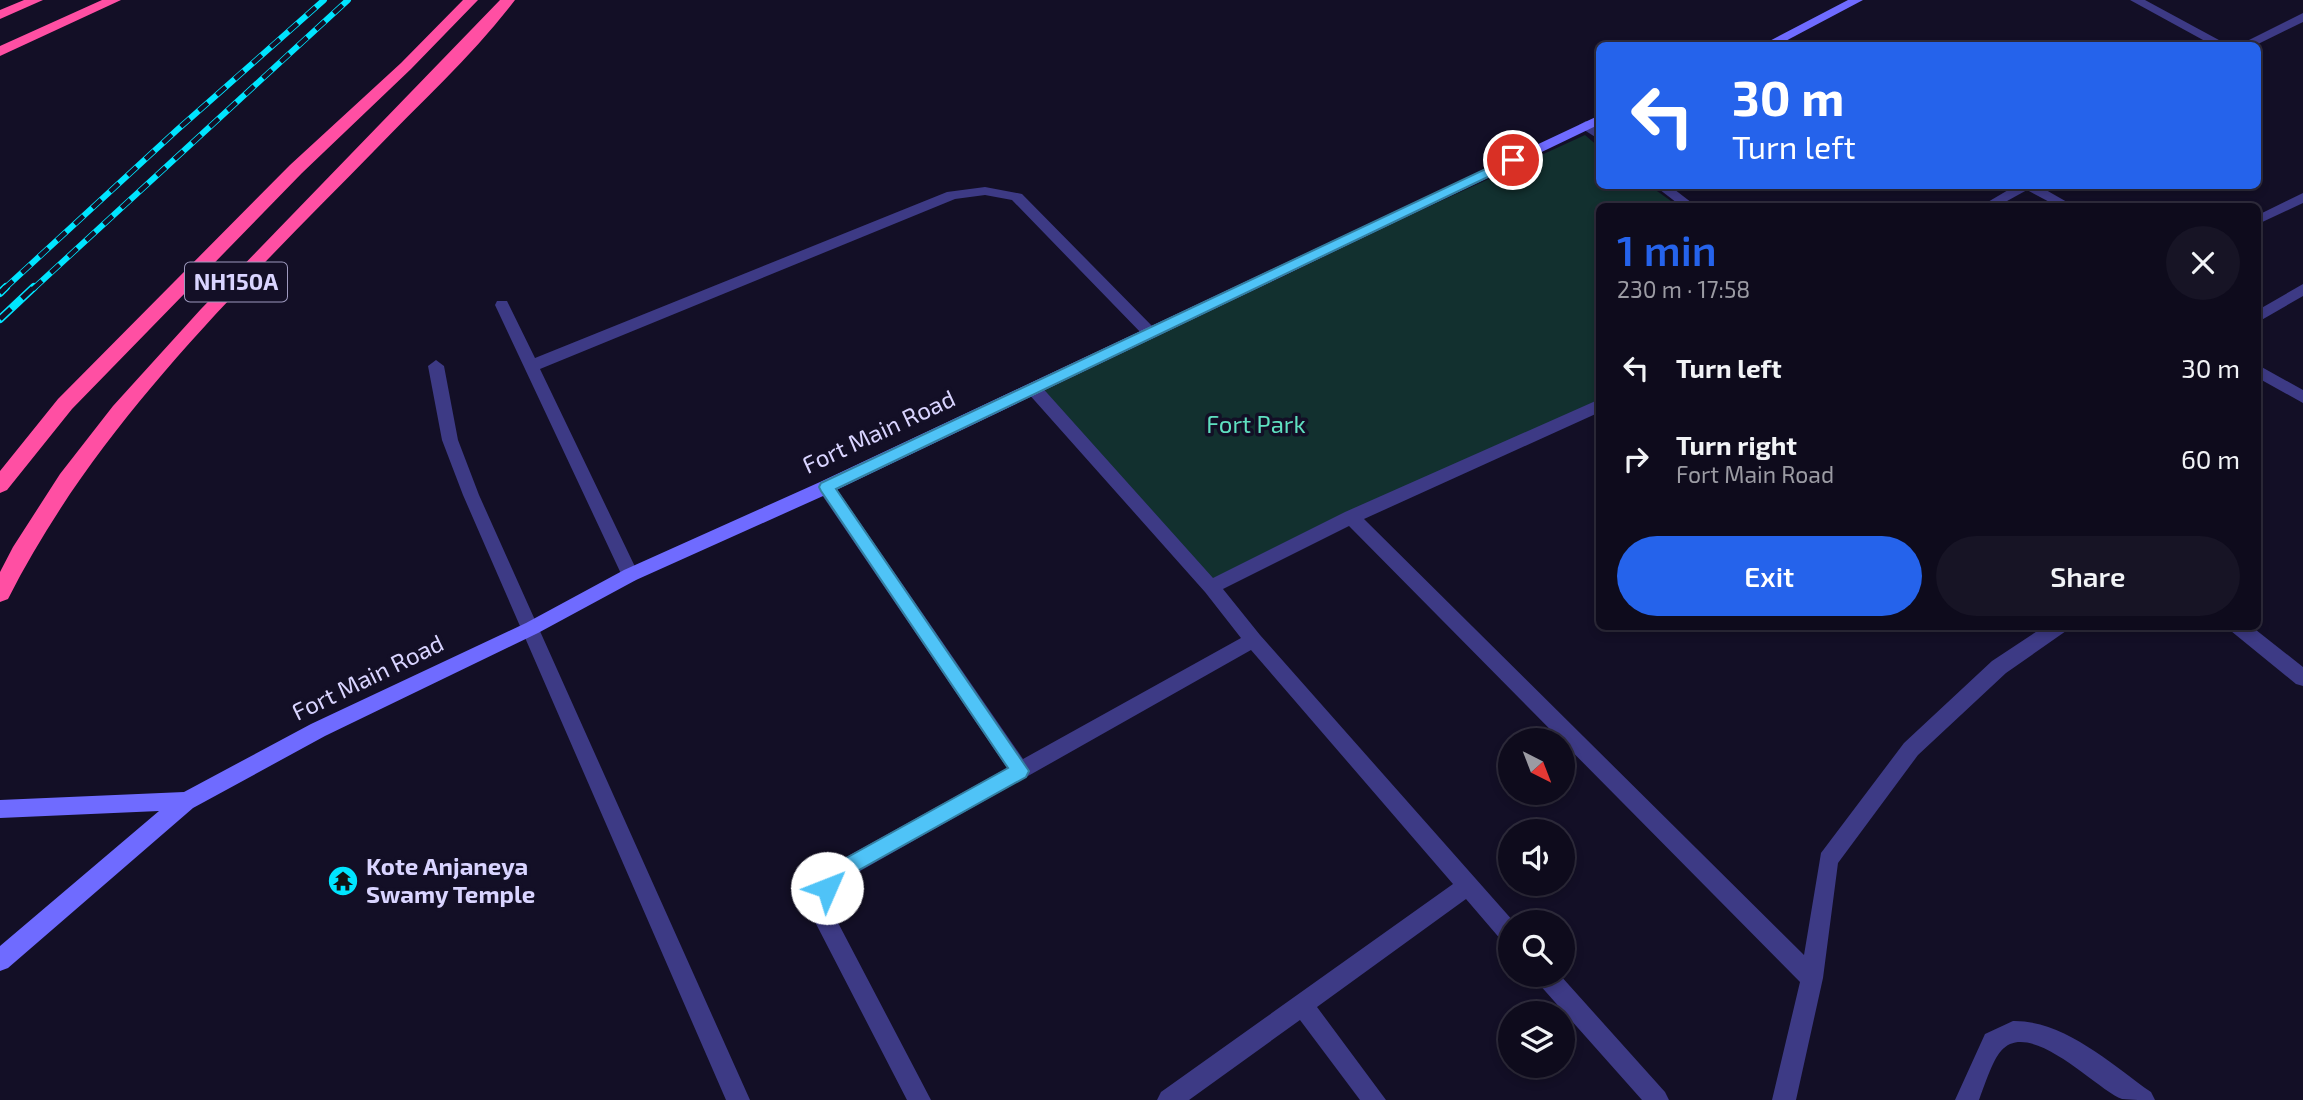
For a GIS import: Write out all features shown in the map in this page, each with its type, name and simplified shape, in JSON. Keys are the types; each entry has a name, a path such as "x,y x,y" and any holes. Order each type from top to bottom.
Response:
{"highway":[{"path":"0,15 36,0"},
{"path":"0,52 114,0"},
{"path":"0,485 75,394 296,169 406,66 471,0"},
{"name":"NH150A","path":"0,593 37,522 72,470 139,386 250,267 446,70 509,0"}],"street":[{"path":"1777,42 1857,0"},
{"path":"2136,0 2216,42"},
{"path":"2251,42 2303,17"},
{"name":"Fort Main Road","path":"0,960 186,801 318,730 532,628 630,575 826,487 1593,122"},
{"path":"1666,189 1685,203"},
{"path":"1994,203 2021,189"},
{"path":"2033,189 2061,203"},
{"path":"531,366 952,195 976,191 1000,190 1017,197 1150,332"},
{"path":"2261,218 2303,197"},
{"path":"2261,313 2303,289"},
{"path":"502,304 630,575"},
{"path":"436,366 450,440 471,495 532,628 738,1100"},
{"path":"2261,373 2303,397"},
{"path":"1033,388 1211,587 1253,640 1498,921"},
{"path":"1211,587 1351,517 1596,407"},
{"path":"826,487 1020,771"},
{"path":"1351,517 1812,978"},
{"path":"1784,1100 1812,978 1828,860 1911,750 1999,667 2054,630"},
{"path":"2242,630 2303,678"},
{"path":"919,1100 824,918 827,888 846,868 1253,640"},
{"name":"Fort Main Road","path":"0,809 186,801"},
{"path":"1169,1100 1467,886"},
{"path":"1557,987 1657,1100"},
{"path":"1303,1006 1374,1100"},
{"path":"1967,1100 1993,1042 2015,1031 2045,1036 2143,1100"}],"green space":[{"name":"Fort Park","path":"1585,135 1596,144 1596,189 1654,189 1674,203 1596,203 1596,403 1211,587 1033,388"}],"railway":[{"path":"4,289 324,0"},
{"path":"33,289 348,0"},
{"path":"0,319 34,287"},
{"path":"0,293 4,289"}],"place":[{"name":"Kote Anjaneya Swamy Temple","path":"343,881"}],"route":[{"path":"827,888 846,868 1020,771 826,487 1513,160"}]}
